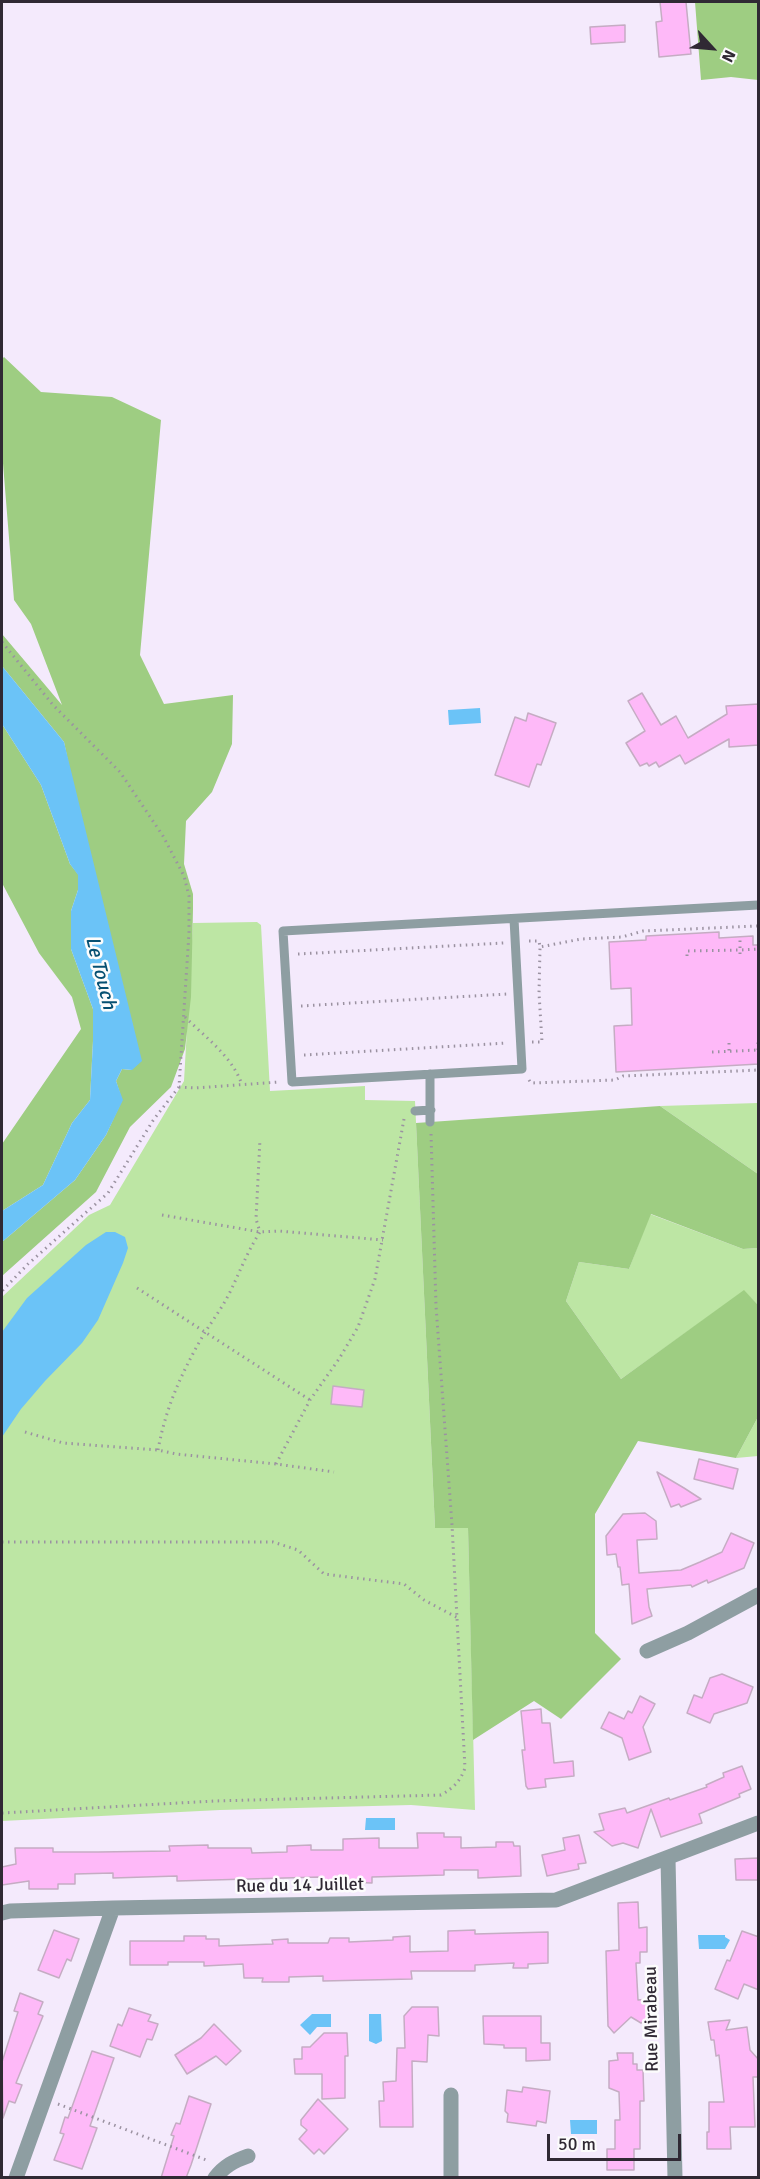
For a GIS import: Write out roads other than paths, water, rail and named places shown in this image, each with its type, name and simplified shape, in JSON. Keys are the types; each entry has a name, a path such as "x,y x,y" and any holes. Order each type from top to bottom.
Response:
{"street":[{"path":"647,1651 688,1633 759,1595"},
{"name":"Rue du 14 Juillet","path":"2,1913 113,1908 550,1901 568,1897 759,1823"},
{"name":"Rue Mirabeau","path":"668,1859 675,2178"},
{"path":"16,2178 113,1908"},
{"path":"451,2095 451,2178"},
{"path":"220,2173 233,2161 248,2156"}],"lane":[{"path":"514,919 522,1069 292,1082 284,931 759,905"},
{"path":"430,1074 430,1122"},
{"path":"415,1111 430,1110"}],"water":[{"name":"Le Touch","path":"2,666 64,742 142,1061 132,1070 122,1069 116,1081 123,1100 106,1135 75,1180 2,1242 2,1211 43,1185 72,1123 90,1100 93,1009 71,949 71,911 78,890 78,875 70,864 41,785 2,724"},
{"path":"480,708 481,723 449,725 448,710"},
{"path":"106,1232 115,1232 125,1237 128,1248 98,1320 82,1343 21,1409 2,1437 2,1332 27,1298 86,1245"},
{"path":"366,1818 395,1818 395,1830 365,1830"},
{"path":"698,1935 725,1935 730,1940 725,1949 699,1949"},
{"path":"312,2014 331,2014 331,2027 317,2027 310,2035 300,2025"},
{"path":"369,2014 381,2014 382,2041 376,2044 369,2041"},
{"path":"570,2120 597,2120 597,2134 571,2134"}]}
